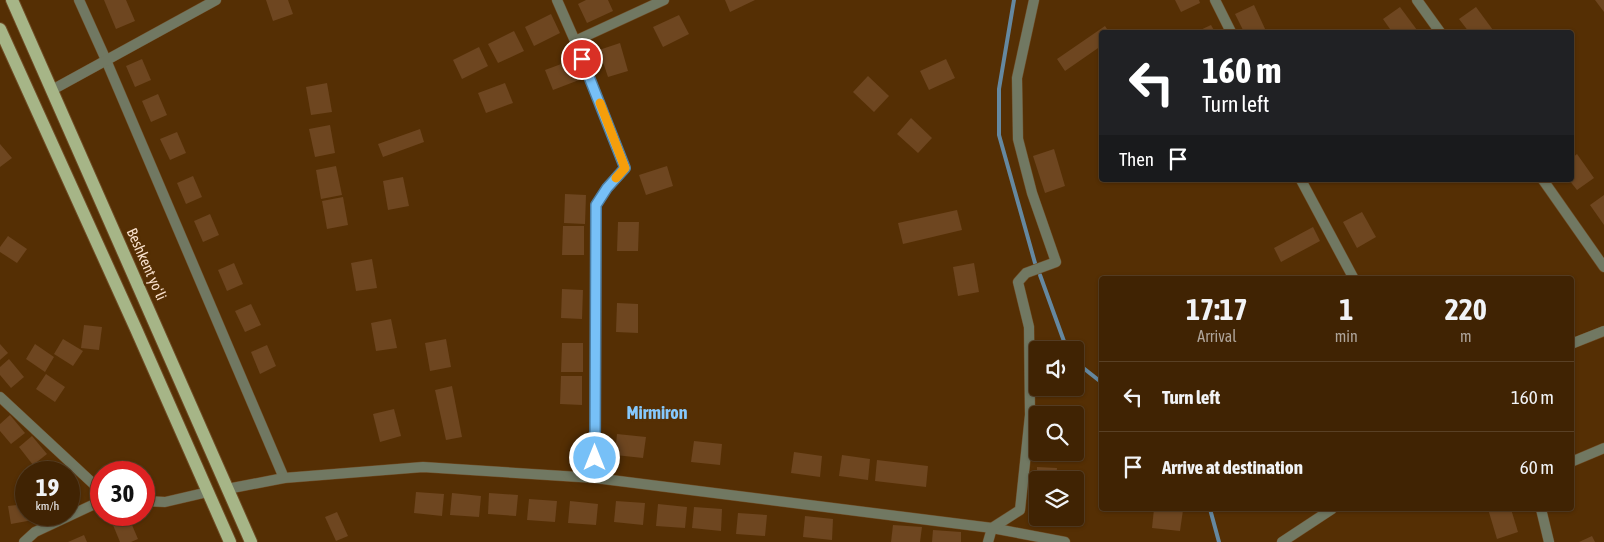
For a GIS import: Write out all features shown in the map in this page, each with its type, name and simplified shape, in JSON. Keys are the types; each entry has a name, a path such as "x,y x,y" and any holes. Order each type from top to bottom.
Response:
{"main road":[{"name":"Beshkent yoʻli","path":"12,0 251,542"},
{"path":"0,29 230,542"}],"street":[{"path":"79,0 284,478"},
{"path":"52,90 216,0"},
{"path":"557,0 625,168 607,188 596,205 595,478"},
{"path":"575,41 664,0"},
{"path":"988,542 992,528 1020,510 1030,415 1030,327 1018,282 1026,273 1056,262 1032,193 1018,139 1017,78 1034,0"},
{"path":"1215,0 1229,30"},
{"path":"1417,0 1439,30"},
{"path":"1302,182 1352,276"},
{"path":"1544,182 1604,267"},
{"path":"1574,343 1604,331"},
{"path":"0,397 90,481"},
{"path":"1574,461 1604,448"},
{"path":"227,489 284,478 424,467 595,478 992,528 1066,542"},
{"path":"155,502 165,502 208,492"},
{"path":"24,542 35,532 90,507"},
{"path":"1282,542 1329,511"},
{"path":"1542,511 1549,542"}],"building":[{"path":"104,0 126,0 135,21 116,29"},
{"path":"266,0 288,0 293,14 273,21"},
{"path":"586,0 608,0 613,11 587,23 578,4"},
{"path":"725,0 755,0 730,12"},
{"path":"1175,0 1199,0 1200,3 1181,12"},
{"path":"1595,0 1604,0 1604,12"},
{"path":"1254,5 1266,30 1243,30 1235,14"},
{"path":"1400,7 1417,30 1391,30 1383,19"},
{"path":"1476,7 1493,30 1467,30 1459,19"},
{"path":"551,14 560,33 534,46 525,27"},
{"path":"679,15 689,34 663,47 653,27"},
{"path":"1211,25 1214,30 1200,30"},
{"path":"1105,26 1108,30 1099,30"},
{"path":"1099,30 1099,47 1065,71 1057,59"},
{"path":"514,31 524,51 498,63 488,44"},
{"path":"620,43 628,71 608,77 599,50"},
{"path":"479,47 488,66 462,79 453,60"},
{"path":"142,59 151,80 135,87 126,66"},
{"path":"946,59 955,78 929,90 920,71"},
{"path":"572,60 579,80 553,90 545,70"},
{"path":"868,76 889,96 874,112 853,92"},
{"path":"327,83 332,112 311,115 306,87"},
{"path":"505,83 513,103 486,113 478,93"},
{"path":"158,94 167,115 151,122 142,101"},
{"path":"911,118 932,138 918,153 897,134"},
{"path":"330,125 335,153 315,157 309,129"},
{"path":"420,129 424,142 383,157 378,144"},
{"path":"177,132 186,153 170,160 160,139"},
{"path":"0,144 12,158 0,167"},
{"path":"1054,149 1065,186 1045,193 1033,156"},
{"path":"1577,154 1594,178 1577,190 1571,182 1574,182 1574,156"},
{"path":"336,166 342,195 321,199 316,170"},
{"path":"667,166 673,186 646,195 639,175"},
{"path":"193,176 202,197 186,204 177,183"},
{"path":"403,177 409,206 388,210 383,181"},
{"path":"565,194 586,195 585,224 564,223"},
{"path":"1604,195 1604,225 1590,205"},
{"path":"343,197 348,225 327,229 322,201"},
{"path":"957,210 962,230 903,244 898,223"},
{"path":"1362,212 1376,237 1357,248 1343,222"},
{"path":"210,214 219,235 203,242 194,221"},
{"path":"618,222 639,222 638,251 617,251"},
{"path":"563,226 584,226 584,255 562,255"},
{"path":"1313,227 1320,241 1281,262 1274,248"},
{"path":"8,236 27,249 17,263 0,252 0,247"},
{"path":"372,259 377,288 356,291 351,263"},
{"path":"234,263 243,284 227,291 218,270"},
{"path":"974,263 979,292 958,296 953,267"},
{"path":"562,289 583,290 582,319 561,318"},
{"path":"617,303 638,304 638,333 616,332"},
{"path":"251,304 261,325 245,332 235,311"},
{"path":"391,319 397,348 376,351 371,323"},
{"path":"84,325 102,327 99,350 81,348"},
{"path":"63,339 83,351 73,366 54,354"},
{"path":"446,339 451,367 430,371 425,343"},
{"path":"562,343 583,343 583,372 561,372"},
{"path":"0,344 8,353 0,360"},
{"path":"35,344 54,357 45,372 26,359"},
{"path":"267,345 276,366 260,374 251,352"},
{"path":"9,359 24,377 11,388 0,375 0,367"},
{"path":"46,374 65,387 55,402 36,389"},
{"path":"561,376 582,376 582,405 560,404"},
{"path":"452,386 462,437 446,440 435,390"},
{"path":"394,409 401,436 380,442 373,414"},
{"path":"10,415 25,433 11,444 0,431 0,424"},
{"path":"617,434 646,437 643,458 615,455"},
{"path":"32,436 47,454 38,461 30,461 19,447"},
{"path":"694,441 722,444 720,465 691,462"},
{"path":"794,452 822,456 820,477 791,473"},
{"path":"842,455 870,459 868,480 839,476"},
{"path":"877,460 928,466 926,487 875,481"},
{"path":"1037,467 1057,468 1057,471 1037,471"},
{"path":"416,492 444,494 442,516 414,513"},
{"path":"452,493 481,496 479,517 450,515"},
{"path":"489,493 518,495 516,516 488,514"},
{"path":"529,499 557,501 555,522 527,520"},
{"path":"570,501 598,504 596,525 568,523"},
{"path":"616,501 645,503 643,525 614,522"},
{"path":"658,504 687,507 685,528 656,526"},
{"path":"15,505 15,523 11,524 8,506"},
{"path":"694,507 722,509 721,531 692,528"},
{"path":"1154,511 1183,511 1180,531 1152,528"},
{"path":"1489,511 1512,511 1518,532 1497,539"},
{"path":"337,512 348,536 336,541 325,517"},
{"path":"738,513 767,515 765,536 736,534"},
{"path":"805,516 833,519 832,540 803,537"},
{"path":"893,525 922,527 920,542 891,542"},
{"path":"113,526 132,526 138,539 131,542 120,542"},
{"path":"933,530 961,532 961,542 932,542"},
{"path":"84,535 87,542 68,542"},
{"path":"1592,536 1595,542 1579,542"}],"waterway":[{"path":"1014,0 999,89 999,135 1035,263"},
{"path":"1040,275 1064,341"},
{"path":"1084,369 1099,380"},
{"path":"1211,511 1219,542"}],"slow traffic":[{"path":"600,103 625,168 616,178"}],"district":[{"name":"Mirmiron","path":"657,412"}],"route":[{"path":"582,59 625,168 607,188 596,205 595,458"}]}
